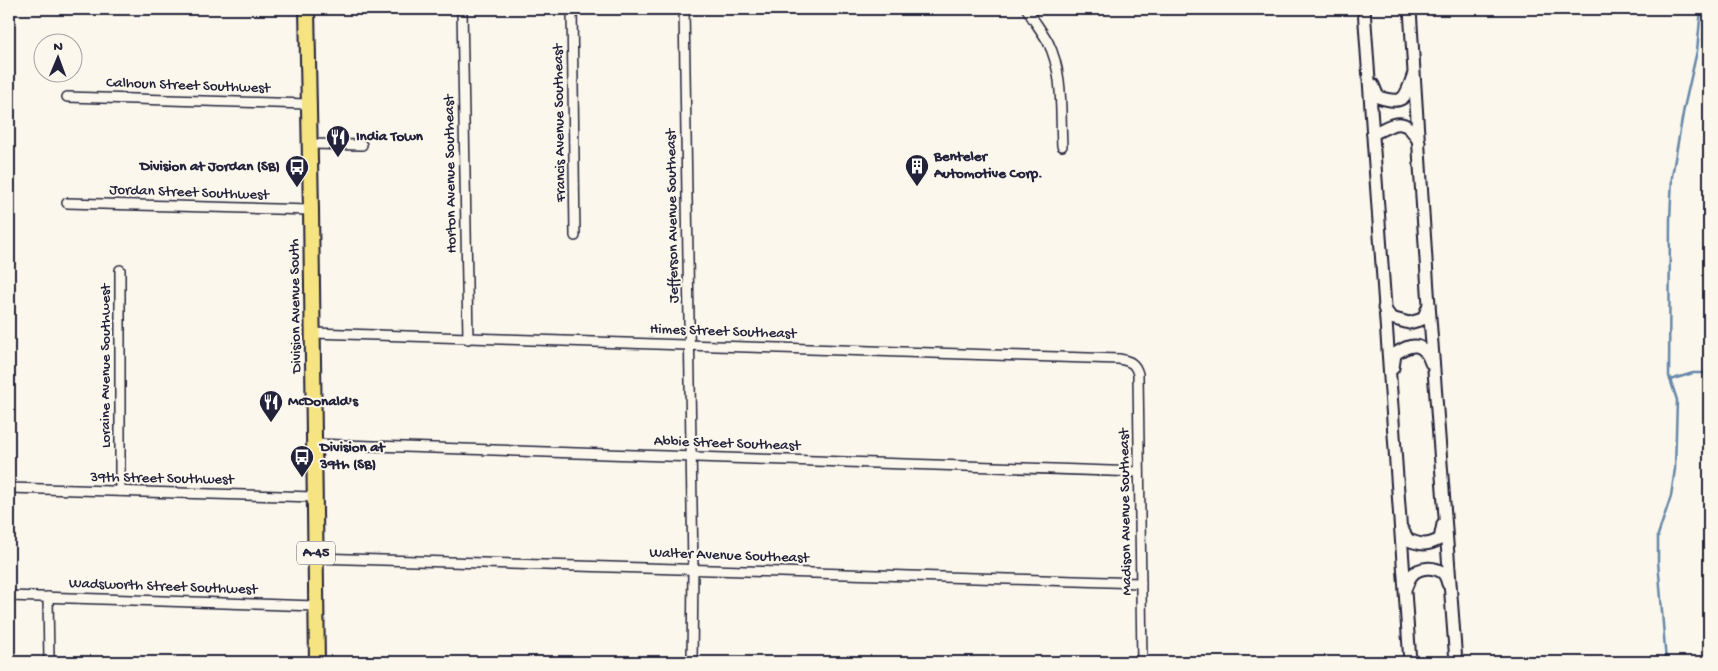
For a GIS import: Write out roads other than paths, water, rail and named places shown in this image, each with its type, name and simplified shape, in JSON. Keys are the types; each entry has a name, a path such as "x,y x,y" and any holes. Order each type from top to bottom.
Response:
{"main road":[{"name":"Division Avenue South","path":"307,9 313,333 316,662"}],"street":[{"name":"Horton Avenue Southeast","path":"462,9 468,339"},
{"name":"Francis Avenue Southeast","path":"572,9 576,236"},
{"name":"Jefferson Avenue Southeast","path":"684,9 693,569 692,662"},
{"path":"1027,9 1048,42 1055,60 1060,88 1062,146"},
{"path":"1364,9 1410,662"},
{"path":"1410,9 1429,304 1456,662"},
{"path":"1369,76 1378,97 1400,100 1406,95 1415,70"},
{"name":"Calhoun Street Southwest","path":"67,97 308,104"},
{"path":"1373,134 1395,124 1406,126 1413,130 1420,144"},
{"path":"309,144 362,144"},
{"name":"Jordan Street Southwest","path":"66,203 311,210"},
{"name":"Loraine Avenue Southwest","path":"120,270 120,492"},
{"path":"1384,308 1392,318 1400,322 1409,323 1422,320 1429,304"},
{"name":"Himes Street Southeast","path":"313,333 1119,359 1132,363"},
{"path":"1390,382 1395,354 1408,346 1421,348 1427,352 1436,379"},
{"name":"Madison Avenue Southeast","path":"1132,363 1136,367 1138,374 1142,662"},
{"name":"Abbie Street Southeast","path":"314,444 564,454 690,456 1139,472"},
{"name":"39th Street Southwest","path":"9,488 314,497"},
{"path":"1401,527 1408,540 1421,544 1432,544 1440,538 1445,516"},
{"name":"Walter Avenue Southeast","path":"316,558 1141,584"},
{"path":"1406,588 1411,576 1419,570 1428,568 1438,570 1444,574 1450,588"},
{"name":"Wadsworth Street Southwest","path":"9,596 316,606"},
{"path":"48,597 49,662"}],"waterway":[{"path":"1666,662 1658,561 1658,535 1671,496 1675,469 1677,400 1669,376 1672,176 1684,108 1697,51 1701,9"},
{"path":"1670,380 1693,373 1709,373"}],"place":[{"name":"India Town","path":"338,158"},
{"name":"Benteler Automotive Corp.","path":"917,187"},
{"name":"Division at Jordan (SB)","path":"297,188"},
{"name":"McDonald's","path":"271,423"},
{"name":"Division at 39th (SB)","path":"302,478"}]}
